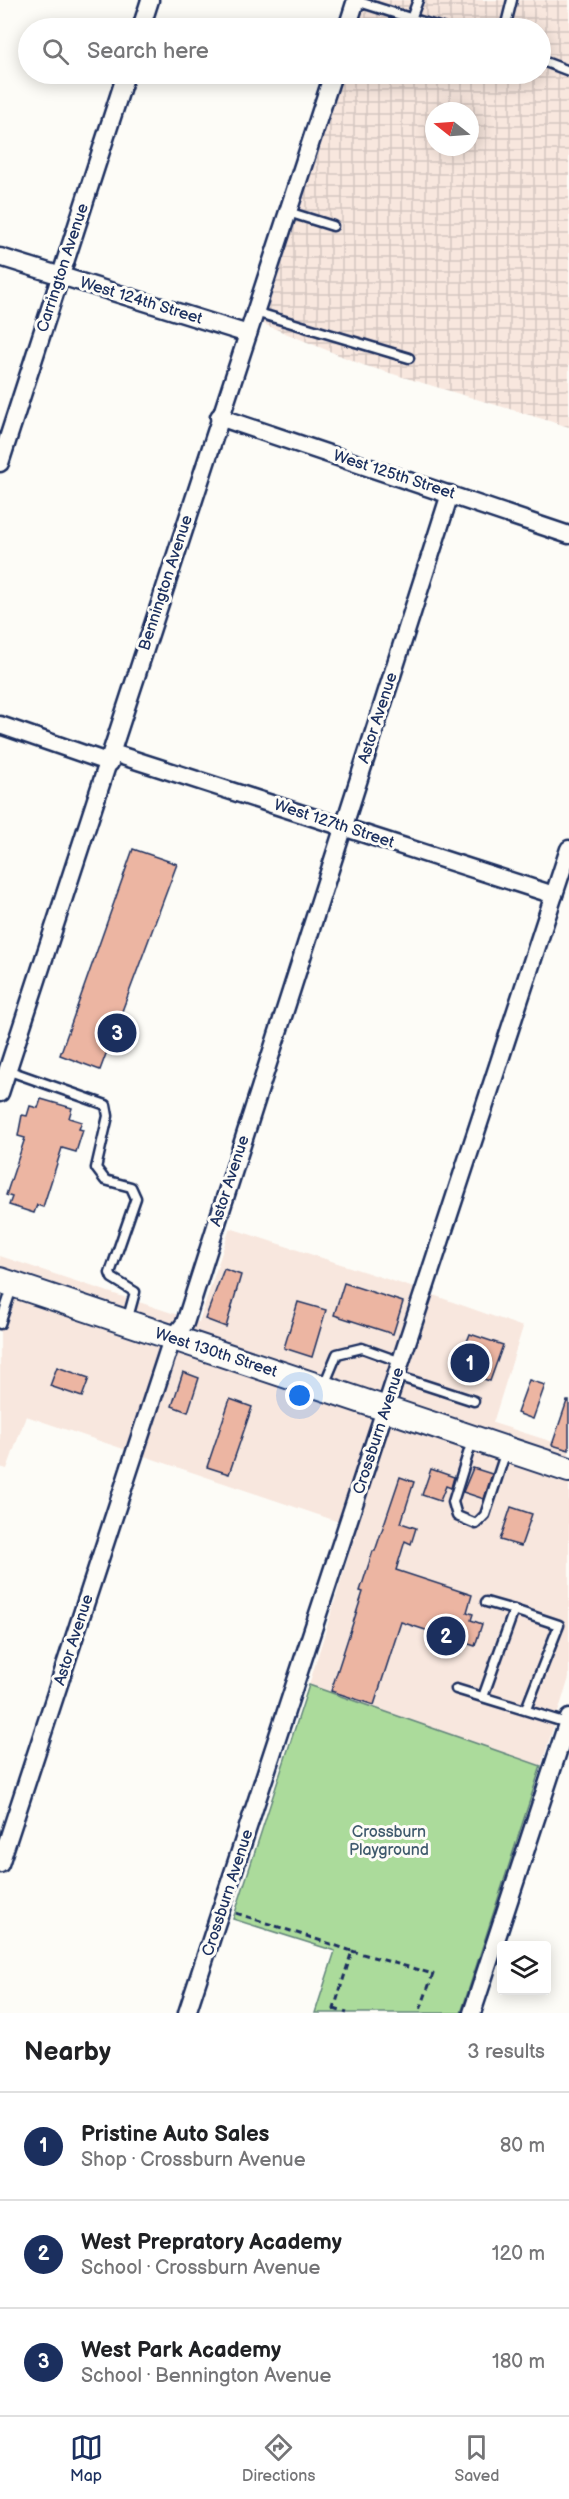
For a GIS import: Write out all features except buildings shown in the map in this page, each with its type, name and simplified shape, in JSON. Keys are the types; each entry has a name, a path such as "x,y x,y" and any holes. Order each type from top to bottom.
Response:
{"main road":[{"name":"West 130th Street","path":"7,1282 569,1470"}],"street":[{"path":"144,18 150,0"},
{"path":"350,18 356,0"},
{"name":"Carrington Avenue","path":"0,463 123,84"},
{"name":"Bennington Avenue","path":"0,1093 111,758 219,417 330,84"},
{"name":"West 124th Street","path":"0,257 248,334"},
{"name":"West 125th Street","path":"219,417 569,535"},
{"name":"Astor Avenue","path":"0,1864 172,1339 185,1323 450,494"},
{"name":"West 127th Street","path":"0,725 344,827 554,896"},
{"name":"Crossburn Avenue","path":"187,2013 569,849"},
{"path":"472,2013 568,1720"}],"lane":[{"path":"356,0 408,18"},
{"path":"411,18 418,0"},
{"path":"508,18 512,0"},
{"path":"551,64 569,71"},
{"path":"288,212 333,226"},
{"path":"255,312 409,358"},
{"path":"7,1070 106,1105 108,1116 96,1168 105,1180 131,1187 136,1198 110,1273 112,1278 135,1292 127,1323"},
{"path":"0,1324 7,1282"},
{"path":"323,1389 337,1354 362,1348 399,1369 474,1401"},
{"path":"473,1438 453,1502 457,1516 476,1524 485,1515 507,1449"},
{"path":"486,1602 559,1625 526,1709"},
{"path":"483,1697 514,1610"},
{"path":"456,1689 568,1720"}],"path":[{"path":"235,1912 352,1951 433,1974 419,2013"},
{"path":"347,2013 335,2011 352,1951"}],"shaded area":[{"path":"357,0 569,0 569,427 363,365 261,323 264,303 332,84 551,84 551,18 352,18"},
{"path":"230,1228 405,1285 523,1327 493,1423 569,1447 569,1678 541,1766 309,1685 357,1528 26,1416 7,1469 0,1467 0,1256 199,1322"}],"green space":[{"name":"Crossburn Playground","path":"309,1685 541,1766 461,2013 315,2013 335,1951 233,1919"}],"place":[{"name":"West Park Academy","path":"117,1033"},
{"name":"Pristine Auto Sales","path":"470,1363"},
{"name":"West Prepratory Academy","path":"446,1636"}]}
